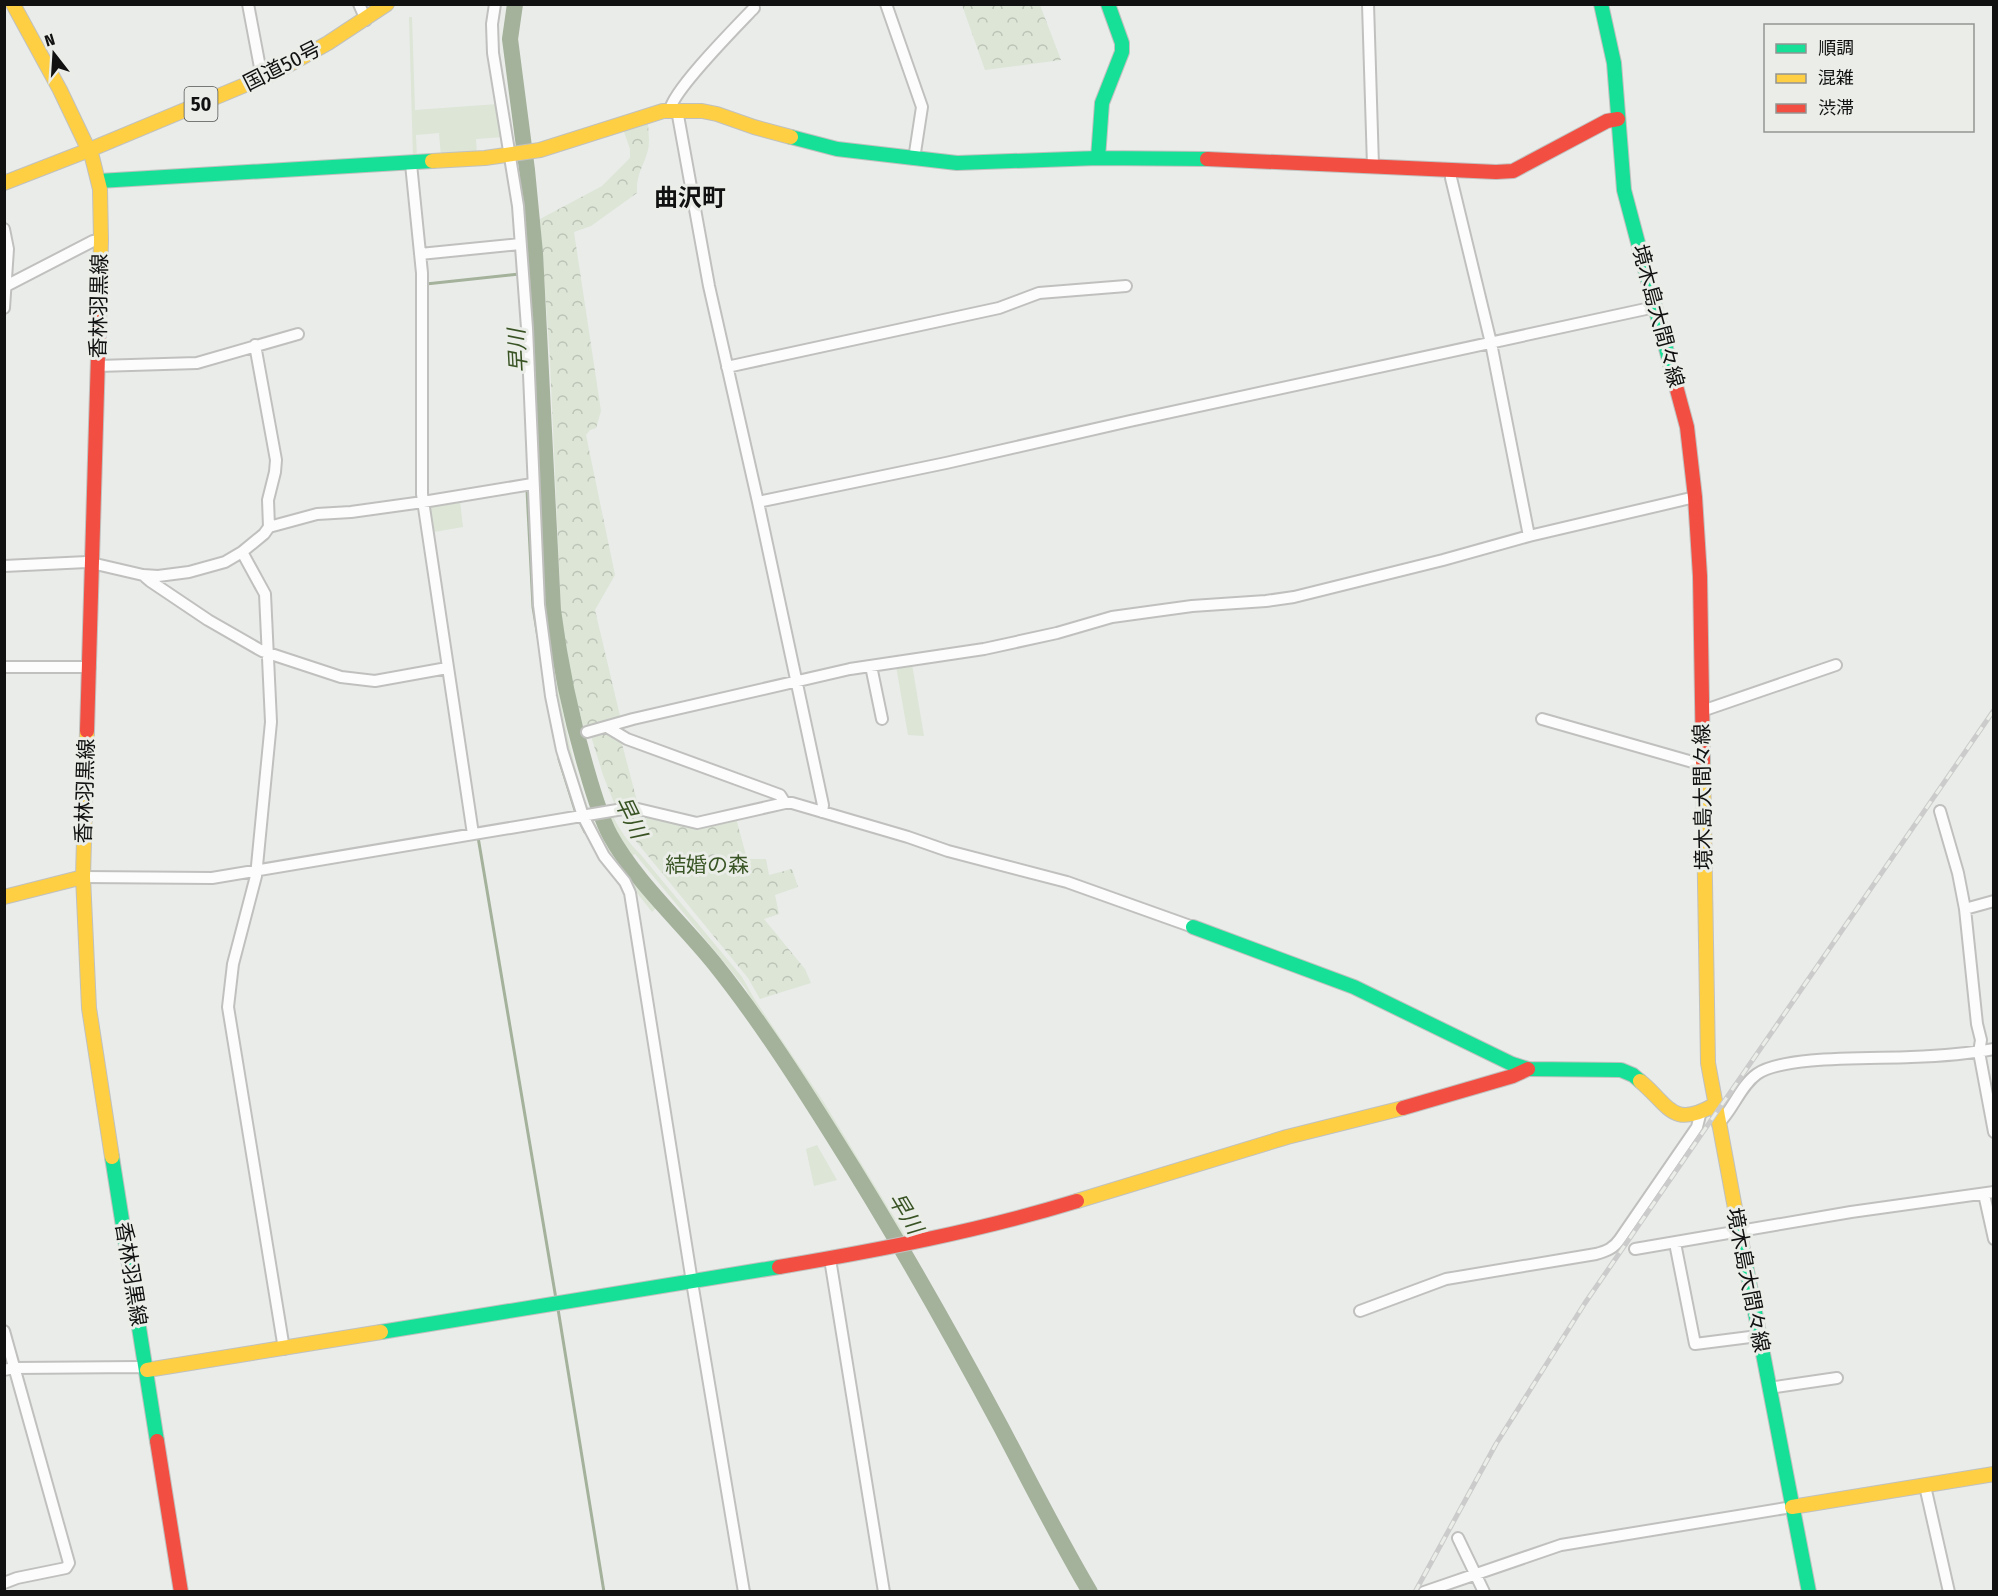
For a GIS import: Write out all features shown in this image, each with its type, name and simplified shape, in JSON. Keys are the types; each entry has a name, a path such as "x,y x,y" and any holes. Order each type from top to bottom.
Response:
{"main road":[{"name":"香林羽黒線","path":"13,4 60,90 89,150 99,181 101,240 83,877 89,1008 182,1592"},
{"name":"国道50号","path":"4,183 89,150 292,64 366,20 387,4"},
{"path":"1098,158 1102,104 1122,52 1122,43 1108,4"},
{"name":"境木島大間々線","path":"1601,4 1614,63 1624,190 1684,413 1695,497 1700,576 1708,1063 1738,1232 1809,1592"},
{"path":"99,181 411,164 512,155 567,143 674,110 717,114 754,128 837,149 957,163 1098,158 1231,159 1496,172 1513,171 1607,121 1618,119"},
{"path":"4,897 83,877"},
{"path":"1193,927 1354,987 1512,1064 1528,1069 1620,1070 1635,1076 1666,1108 1687,1116 1700,1114 1714,1105"},
{"path":"147,1370 692,1282 909,1244 1026,1216 1287,1137 1402,1108 1513,1076 1528,1069"},
{"path":"1792,1507 1994,1474"}],"street":[{"path":"248,4 262,78"},
{"path":"359,4 366,20"},
{"path":"495,4 492,24 493,53 512,155 518,206 527,328 539,605 551,696 564,758 586,816 604,856 625,882 630,893 744,1592"},
{"path":"886,4 922,107 914,159"},
{"path":"1368,4 1373,166"},
{"path":"754,8 684,86 671,104 823,805 822,812"},
{"path":"411,164 422,273 423,502 473,834"},
{"path":"1451,170 1451,178 1491,342 1529,537"},
{"path":"4,229 8,249 4,308"},
{"path":"6,286 93,241 101,240"},
{"path":"420,254 520,244"},
{"path":"727,367 999,308 1039,293 1126,286"},
{"path":"758,502 946,464 1131,421 1655,307"},
{"path":"98,366 196,363 298,334"},
{"path":"4,566 93,562 143,575 173,575 225,562 264,534 269,527 268,500 276,460 255,345"},
{"path":"269,527 317,514 351,512 423,502 532,484"},
{"path":"587,732 633,719 871,666 984,649 1057,633 1112,617 1182,607 1294,597 1695,497"},
{"path":"242,552 265,594 271,722 257,870 234,964 228,1006 284,1349"},
{"path":"143,575 208,620 268,654 341,677 375,681 447,668"},
{"path":"1702,711 1836,665"},
{"path":"871,666 882,719"},
{"path":"4,667 90,667"},
{"path":"1542,719 1703,765"},
{"path":"607,727 627,739 780,795 785,803"},
{"path":"83,877 202,879 612,811 638,809 697,823 785,803 908,837 948,851 1067,882 1193,927"},
{"path":"1941,811 1965,909 1977,1024 1981,1040 1979,1052 1994,1132"},
{"path":"1965,909 1994,901"},
{"path":"1718,1124 1756,1074 1782,1064 1912,1057 1994,1049"},
{"path":"1360,1311 1446,1278 1596,1254 1615,1246 1697,1127 1700,1114"},
{"path":"1635,1250 1851,1212 1989,1193 1994,1239"},
{"path":"1675,1243 1695,1344 1758,1336"},
{"path":"830,1259 884,1592"},
{"path":"4,1331 9,1369 69,1563 66,1568 4,1582"},
{"path":"9,1369 139,1367 147,1370"},
{"path":"1769,1388 1837,1378"},
{"path":"1925,1486 1948,1592"},
{"path":"1424,1592 1562,1545 1792,1507"},
{"path":"1458,1538 1485,1592"}],"green space":[{"path":"962,5 1040,5 1061,60 985,70"},
{"path":"409,17 412,17 415,110 498,104 503,137 476,139 477,155 441,157 439,133 416,135 417,159 413,159"},
{"path":"648,120 649,147 639,176 637,193 591,226 574,232 601,411 596,428 590,430 586,435 615,575 595,610 620,716 618,719 584,729 569,671 561,613 550,360 540,219 602,186 630,158 630,149 623,129"},
{"path":"536,430 549,617 566,728 582,789 595,823 631,878 656,908 652,912 637,890 611,862 589,823 591,819 589,811 584,808 566,758 541,603"},
{"path":"460,501 463,527 434,532 430,505"},
{"path":"912,664 924,736 908,735 896,666"},
{"path":"602,732 621,740 638,805 615,805 590,733"},
{"name":"結婚の森","path":"628,813 699,827 736,818 747,859 766,859 769,875 792,869 798,887 775,895 779,914 764,919 805,969 811,983 760,999 748,978 630,834 622,815"},
{"path":"613,816 629,841 742,977 823,1101 905,1235 905,1239 903,1240 819,1103 756,1009 746,989 635,854 632,856 617,833 610,817"},
{"path":"817,1145 837,1180 814,1186 806,1149"}],"waterway":[{"name":"早川","path":"515,4 510,39 535,253 553,610 571,711 600,812 610,835 633,869 701,948 746,1005 833,1136 940,1316 1090,1592"},
{"name":"早川","path":"530,254 535,253"},
{"path":"426,284 519,274"},
{"path":"527,490 533,607 538,637"},
{"path":"559,759 575,810"},
{"path":"581,824 585,832"},
{"path":"478,837 556,1299"},
{"path":"558,1309 604,1592"}],"railway":[{"path":"1415,1592 1496,1444 1585,1303 1994,710"}],"traffic: fast":[{"path":"1098,158 1102,103 1122,52 1122,43 1108,4"},
{"path":"1601,4 1614,63 1624,190 1676,386"},
{"path":"791,137 837,149 957,163 1098,158 1207,159"},
{"path":"99,181 432,161"},
{"path":"1193,927 1354,987 1512,1064 1528,1069 1621,1070 1640,1081"},
{"path":"112,1157 157,1441"},
{"path":"1737,1219 1809,1592"},
{"path":"381,1332 779,1267"}],"traffic: slow":[{"path":"13,4 60,90 92,157 100,189 99,322"},
{"path":"4,183 276,72 328,43 387,4"},
{"path":"432,161 485,158 540,150 663,111 702,111 717,114 791,137"},
{"path":"87,731 83,877 89,1008 112,1157"},
{"path":"1703,762 1708,1063 1737,1219"},
{"path":"4,897 83,877"},
{"path":"1640,1081 1672,1111 1680,1114 1689,1115 1714,1105"},
{"path":"1077,1201 1287,1137 1403,1108"},
{"path":"147,1370 381,1332"},
{"path":"1792,1507 1994,1474"}],"traffic: jam":[{"path":"1207,159 1513,171 1607,121 1618,119"},
{"path":"87,731 99,322"},
{"path":"1676,386 1687,427 1695,497 1700,576 1703,762"},
{"path":"1403,1108 1513,1076 1528,1069"},
{"path":"779,1267 929,1239 1003,1222 1077,1201"},
{"path":"157,1441 181,1592"}],"district":[{"name":"曲沢町","path":"690,198"}]}
